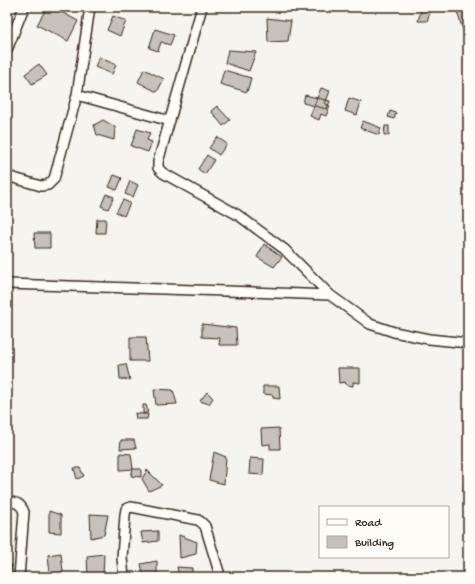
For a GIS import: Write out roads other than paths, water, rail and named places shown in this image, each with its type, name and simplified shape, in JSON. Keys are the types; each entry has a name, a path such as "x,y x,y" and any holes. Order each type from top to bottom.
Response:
{"street":[{"path":"7,50 24,7"},
{"path":"7,176 40,186 48,185 54,179 76,95 90,7"},
{"path":"202,7 158,162 158,168 163,173 238,215 278,244 330,295 370,324 394,332 429,339 468,343"},
{"path":"76,95 170,121"},
{"path":"7,284 330,295"},
{"path":"7,501 19,504 24,512 19,577"},
{"path":"124,577 122,558 125,515 126,509 131,507 198,520 201,522 205,526 219,572 218,577"}]}
